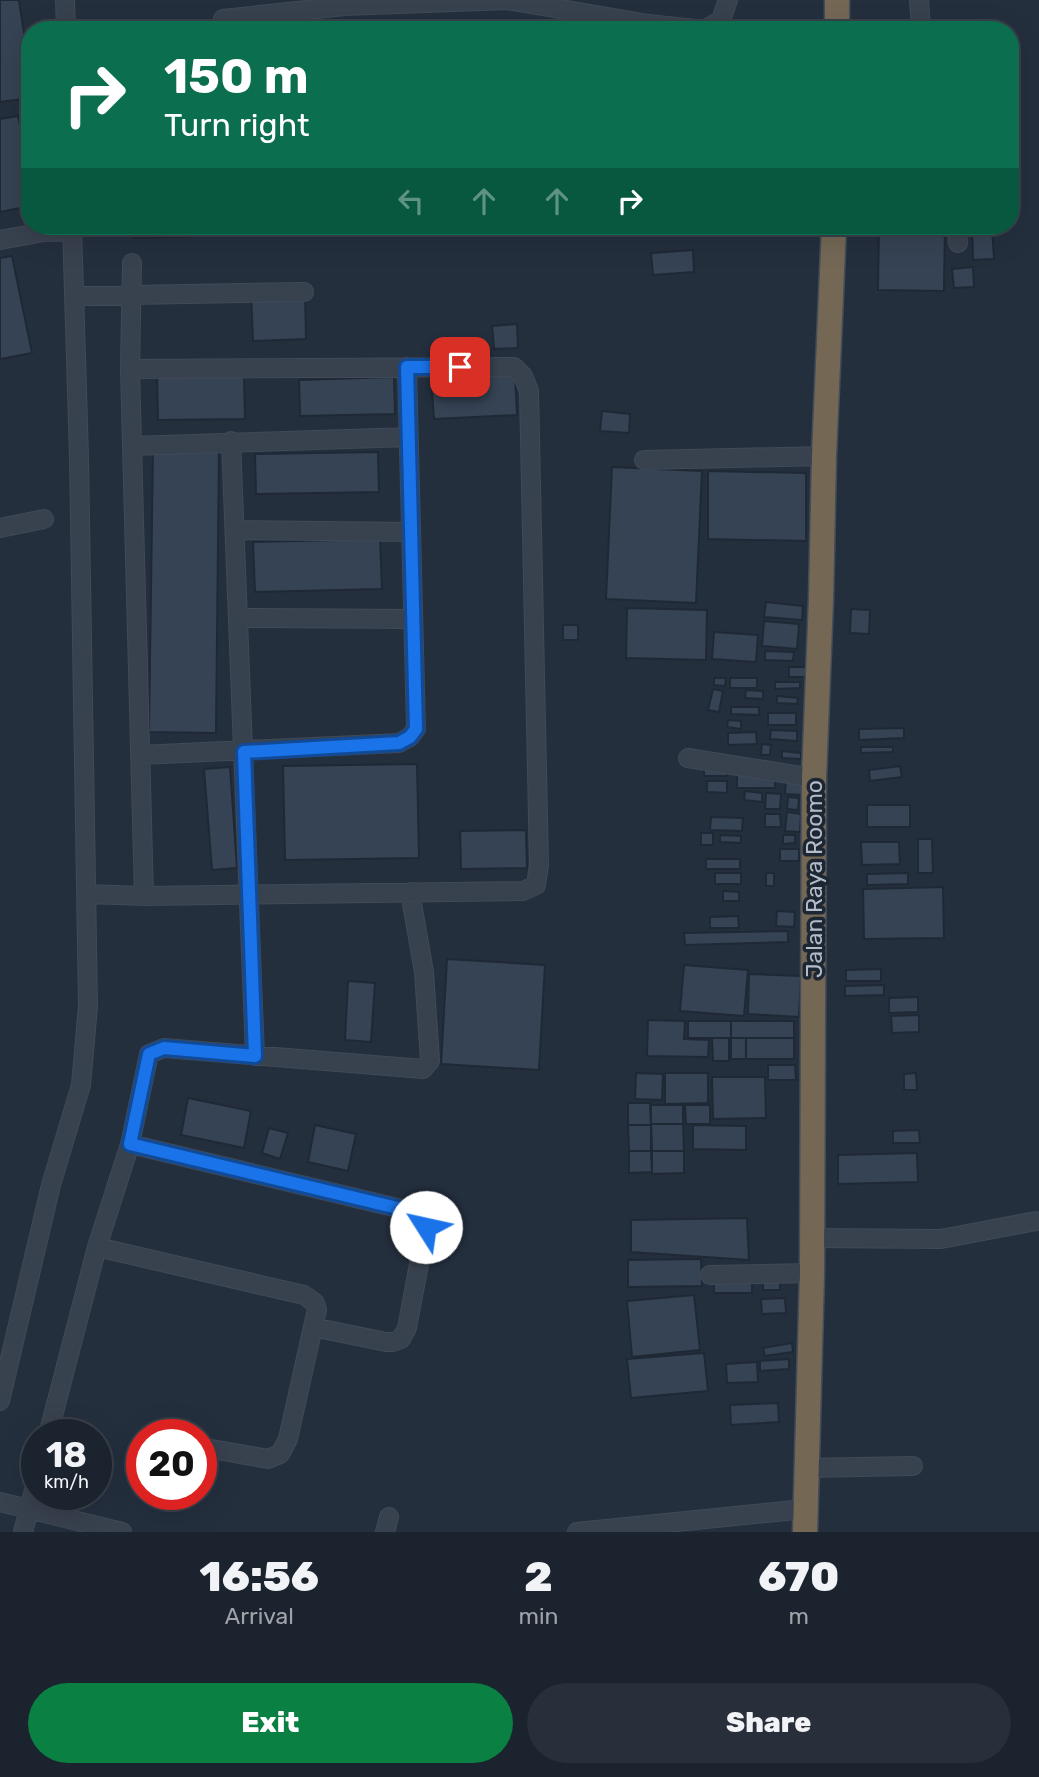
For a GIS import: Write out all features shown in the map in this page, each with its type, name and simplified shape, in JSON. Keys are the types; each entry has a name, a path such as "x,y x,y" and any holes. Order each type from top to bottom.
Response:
{"highway":[{"path":"837,0 837,21"},
{"name":"Jalan Raya Roomo","path":"805,1520 812,1273 814,778 834,235"}],"lane":[{"path":"65,0 66,21"},
{"path":"223,19 344,6 509,0 632,21"},
{"path":"719,21 727,0"},
{"path":"919,0 920,21"},
{"path":"0,240 31,235"},
{"path":"0,1401 51,1185 81,1085 88,1006 75,296 63,235"},
{"path":"132,263 130,369 144,896"},
{"path":"75,296 304,292"},
{"path":"140,755 399,743 410,737 416,729 407,367"},
{"path":"88,894 144,896 523,891 536,885 539,865 529,391 523,376 514,367 130,369"},
{"path":"132,446 408,437"},
{"path":"231,441 255,1056"},
{"path":"644,460 824,456"},
{"path":"0,528 44,519"},
{"path":"235,530 411,532"},
{"path":"238,618 413,619"},
{"path":"688,758 814,778"},
{"path":"52,1419 97,1247 130,1144 149,1054 164,1048 419,1069 428,1065 424,972 410,892"},
{"path":"130,1144 420,1215 426,1227 407,1328 401,1339 386,1342 313,1327"},
{"path":"812,1238 942,1239 1037,1221"},
{"path":"97,1247 304,1295 315,1303 317,1310 288,1440 280,1454 268,1459 217,1450"},
{"path":"710,1275 812,1273"},
{"path":"806,1468 913,1466"},
{"path":"0,1502 21,1508"},
{"path":"23,1532 29,1510 60,1525 122,1532"},
{"path":"577,1532 805,1520"}],"building":[{"path":"0,0 19,0 22,21 21,99 0,102"},
{"path":"18,116 21,130 21,208 0,212 0,119"},
{"path":"132,235 191,235 191,237 132,238"},
{"path":"879,235 945,235 944,291 878,290"},
{"path":"972,235 993,235 994,259 973,260"},
{"path":"693,250 694,272 653,275 651,253"},
{"path":"12,256 32,353 0,359 0,258"},
{"path":"973,267 974,287 954,288 952,269"},
{"path":"305,293 306,339 253,341 251,294"},
{"path":"517,324 518,348 494,349 492,326"},
{"path":"515,373 517,415 434,419 431,377"},
{"path":"157,374 244,374 245,419 158,420"},
{"path":"394,377 395,414 300,416 299,380"},
{"path":"602,411 630,414 629,433 600,431"},
{"path":"153,447 219,448 216,733 149,732"},
{"path":"378,452 379,492 256,494 255,454"},
{"path":"612,467 702,471 696,603 606,599"},
{"path":"708,471 806,473 806,541 708,539"},
{"path":"380,539 382,589 255,592 253,542"},
{"path":"766,602 803,606 802,620 764,617"},
{"path":"627,608 707,610 706,660 626,658"},
{"path":"851,609 870,610 869,634 850,633"},
{"path":"764,621 799,624 797,649 762,646"},
{"path":"563,625 578,625 578,640 563,640"},
{"path":"714,632 758,635 756,662 712,659"},
{"path":"765,651 794,652 793,661 765,660"},
{"path":"789,667 807,667 807,677 789,677"},
{"path":"714,678 726,678 725,686 714,685"},
{"path":"730,678 757,678 757,688 730,688"},
{"path":"775,682 800,682 800,688 775,689"},
{"path":"713,689 723,691 719,712 708,710"},
{"path":"746,690 763,691 763,699 745,698"},
{"path":"777,696 798,698 797,704 777,703"},
{"path":"731,707 759,707 759,715 731,714"},
{"path":"768,713 796,713 796,725 768,725"},
{"path":"728,720 741,721 741,729 727,727"},
{"path":"904,728 904,738 859,740 859,729"},
{"path":"771,730 797,731 797,741 770,739"},
{"path":"756,732 757,744 728,745 728,733"},
{"path":"762,744 771,745 770,755 761,755"},
{"path":"861,747 893,747 893,752 861,753"},
{"path":"782,751 801,753 801,759 782,758"},
{"path":"417,764 419,858 285,860 283,766"},
{"path":"900,766 902,777 870,781 869,770"},
{"path":"230,767 237,868 212,870 204,769"},
{"path":"704,770 727,770 727,776 704,776"},
{"path":"737,773 775,774 775,788 737,788"},
{"path":"786,780 804,781 804,795 785,794"},
{"path":"707,781 727,781 727,793 707,792"},
{"path":"745,791 762,793 762,802 744,800"},
{"path":"766,793 781,794 780,809 765,809"},
{"path":"788,797 799,798 798,810 787,809"},
{"path":"867,805 910,805 910,827 867,827"},
{"path":"787,812 801,814 800,832 785,831"},
{"path":"765,814 780,814 781,827 765,827"},
{"path":"711,817 743,818 742,831 710,830"},
{"path":"526,830 527,868 461,869 460,831"},
{"path":"701,833 713,833 713,845 701,845"},
{"path":"720,835 741,836 741,843 720,842"},
{"path":"783,835 795,835 795,843 783,844"},
{"path":"918,839 932,839 933,873 918,873"},
{"path":"861,842 899,842 900,864 862,865"},
{"path":"780,849 799,849 799,861 780,861"},
{"path":"706,859 740,859 740,869 706,869"},
{"path":"715,873 741,873 741,884 715,884"},
{"path":"766,873 774,873 774,886 766,886"},
{"path":"908,873 908,884 867,885 867,874"},
{"path":"943,887 944,938 864,939 863,889"},
{"path":"723,891 739,892 739,901 723,901"},
{"path":"777,911 795,912 794,927 776,926"},
{"path":"738,916 739,928 710,928 710,917"},
{"path":"788,931 788,942 685,945 684,933"},
{"path":"447,959 545,965 539,1070 441,1064"},
{"path":"684,965 748,970 744,1016 680,1011"},
{"path":"881,969 881,981 846,981 846,970"},
{"path":"749,974 801,976 799,1017 748,1014"},
{"path":"348,981 375,983 371,1042 345,1040"},
{"path":"884,985 884,995 845,996 845,986"},
{"path":"918,997 918,1012 889,1013 889,998"},
{"path":"919,1015 919,1032 892,1033 891,1016"},
{"path":"648,1020 685,1021 684,1039 709,1040 708,1057 647,1056"},
{"path":"688,1021 731,1021 731,1038 688,1038"},
{"path":"731,1021 794,1021 794,1038 731,1038"},
{"path":"712,1038 729,1038 729,1061 713,1061"},
{"path":"731,1038 746,1038 746,1059 731,1059"},
{"path":"746,1038 794,1038 794,1059 746,1059"},
{"path":"768,1065 795,1065 796,1080 768,1080"},
{"path":"636,1073 663,1074 662,1100 635,1099"},
{"path":"665,1073 708,1073 708,1103 665,1104"},
{"path":"916,1073 917,1090 904,1090 904,1074"},
{"path":"712,1077 765,1077 766,1118 713,1119"},
{"path":"188,1098 251,1111 244,1148 181,1135"},
{"path":"628,1103 650,1103 651,1125 628,1125"},
{"path":"651,1105 683,1105 683,1124 651,1124"},
{"path":"685,1105 710,1105 710,1124 686,1124"},
{"path":"651,1124 683,1124 684,1151 652,1151"},
{"path":"315,1125 356,1134 348,1171 308,1162"},
{"path":"628,1125 651,1125 651,1151 629,1151"},
{"path":"693,1125 746,1126 746,1150 693,1149"},
{"path":"269,1128 288,1133 280,1159 262,1153"},
{"path":"919,1130 920,1143 893,1143 893,1131"},
{"path":"629,1151 651,1151 652,1172 629,1173"},
{"path":"652,1151 684,1151 684,1173 652,1174"},
{"path":"917,1153 918,1182 838,1184 838,1155"},
{"path":"747,1218 749,1260 631,1252 631,1220"},
{"path":"701,1259 702,1286 628,1287 628,1260"},
{"path":"763,1277 780,1278 780,1290 763,1290"},
{"path":"714,1279 752,1279 752,1293 714,1293"},
{"path":"694,1295 700,1350 632,1357 627,1301"},
{"path":"785,1298 786,1313 762,1314 761,1299"},
{"path":"792,1343 793,1352 765,1356 763,1348"},
{"path":"704,1353 708,1391 631,1398 627,1359"},
{"path":"789,1359 789,1369 760,1371 760,1361"},
{"path":"757,1362 758,1382 727,1383 726,1364"},
{"path":"778,1403 779,1422 731,1425 730,1405"}],"route":[{"path":"426,1227 420,1215 410,1211 130,1144 149,1054 164,1048 255,1056 244,752 399,743 410,737 416,729 407,367 460,367"}]}
